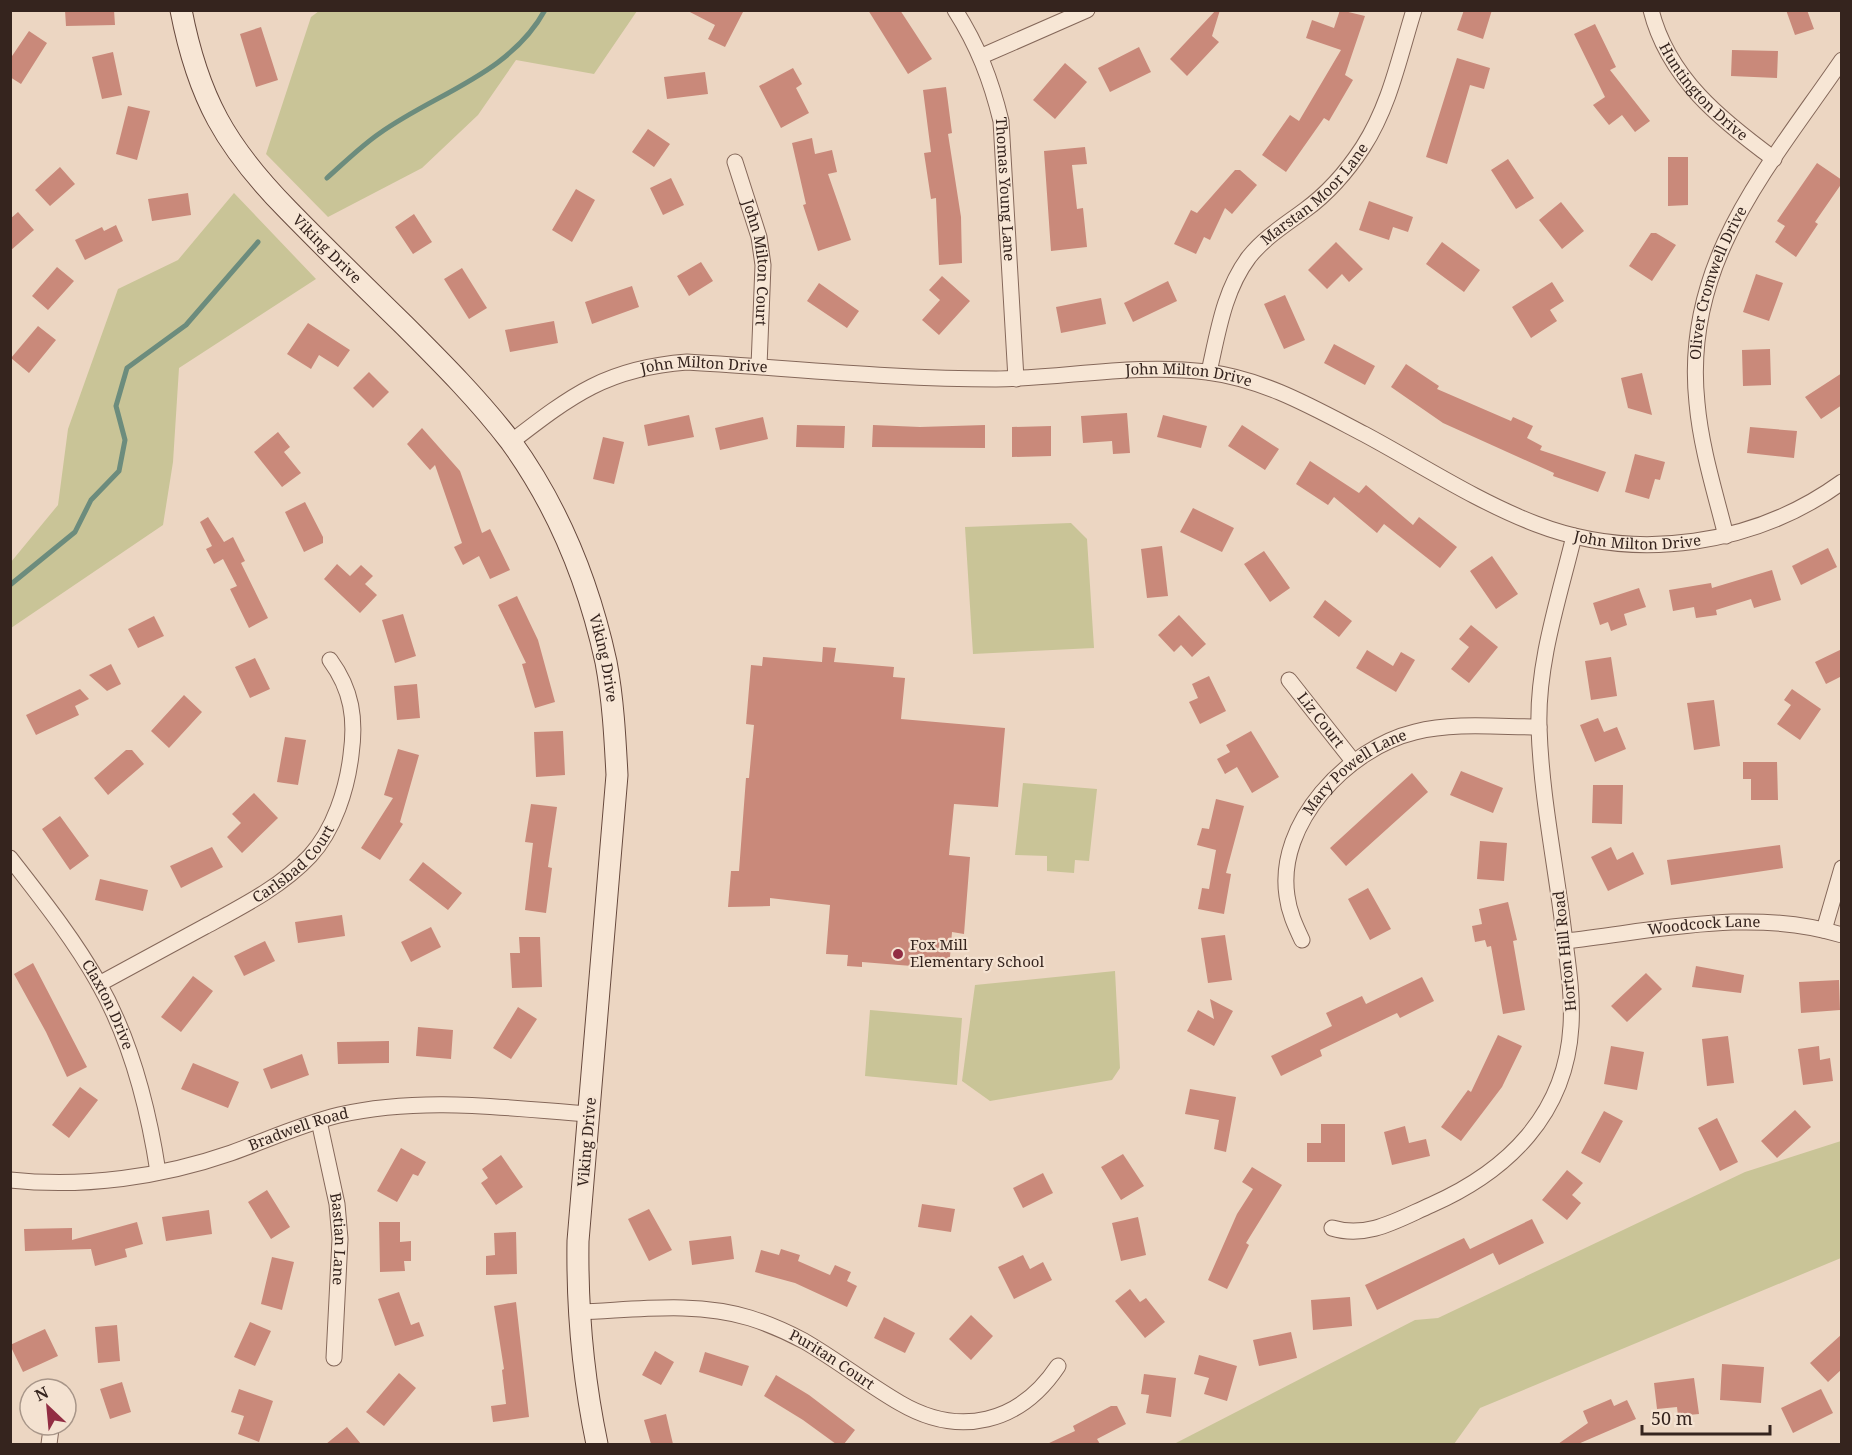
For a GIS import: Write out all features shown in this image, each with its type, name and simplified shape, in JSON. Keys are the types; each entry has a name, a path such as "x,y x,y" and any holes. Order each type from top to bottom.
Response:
{"street":[{"name":"Viking Drive","path":"181,10 195,71 211,109 234,149 257,178 288,210 463,384 511,442 560,525 589,596 606,664 613,714 616,775 615,819 578,1241 579,1312 584,1373 597,1444"},
{"name":"Thomas Young Lane","path":"955,10 982,56 993,85 1004,148 1016,379"},
{"path":"982,56 1087,10"},
{"name":"Marstan Moor Lane","path":"1209,372 1222,313 1235,280 1248,258 1278,228 1315,202 1340,178 1363,148 1380,117 1393,86 1413,10"},
{"name":"Huntington Drive","path":"1651,10 1662,40 1694,92 1717,116 1774,159"},
{"name":"Oliver Cromwell Drive","path":"1726,536 1697,404 1696,352 1701,309 1722,243 1737,215 1842,60"},
{"name":"John Milton Court","path":"735,162 759,237 763,265 759,366"},
{"name":"John Milton Drive","path":"511,442 566,399 594,384 624,372 658,364 687,362 954,379 1016,379 1124,369 1209,372 1263,386 1303,402 1516,515 1574,536 1615,543 1651,545 1726,536 1782,517 1842,482"},
{"name":"Horton Hill Road","path":"1332,1227 1358,1232 1378,1229 1461,1192 1487,1176 1530,1134 1550,1101 1567,1056 1572,999 1539,727 1543,668 1574,536"},
{"name":"Carlsbad Court","path":"99,984 241,907 272,888 312,854 341,799 354,739 354,710 348,690 330,660"},
{"name":"Liz Court","path":"1289,680 1353,761"},
{"name":"Mary Powell Lane","path":"1302,940 1292,919 1287,896 1288,864 1296,838 1320,794 1353,761 1373,748 1416,732 1484,726 1539,727"},
{"name":"Claxton Drive","path":"10,858 79,950 99,984 124,1038 140,1082 158,1172"},
{"path":"1824,930 1842,868"},
{"name":"Woodcock Lane","path":"1565,941 1752,920 1824,930 1842,935"},
{"name":"Bradwell Road","path":"10,1180 66,1182 121,1178 158,1172 230,1153 319,1121 377,1108 431,1104 589,1114"},
{"name":"Bastian Lane","path":"319,1121 338,1204 340,1239 334,1358"},
{"name":"Puritan Court","path":"579,1312 684,1308 747,1317 776,1327 805,1342 902,1405 935,1418 958,1421 980,1421 1016,1409 1032,1398 1058,1366"}],"shaded area":[{"path":"319,11 637,11 594,74 516,60 478,115 422,168 328,217 266,154 311,17"},
{"path":"234,193 316,279 179,368 173,462 163,525 11,628 11,562 58,505 68,429 118,289 178,260"},
{"path":"1071,523 1087,539 1094,648 973,654 965,527"},
{"path":"1023,783 1097,789 1089,861 1075,860 1074,873 1047,871 1047,856 1015,855"},
{"path":"1115,971 1120,1068 1112,1080 990,1101 962,1081 975,985"},
{"path":"870,1010 962,1018 957,1085 865,1076"},
{"path":"1841,1141 1841,1258 1480,1408 1454,1444 1174,1444 1415,1320 1438,1318 1745,1172"}],"building":[{"path":"65,10 114,10 115,25 66,26"},
{"path":"686,10 744,10 725,47 708,39 715,25"},
{"path":"868,10 900,10 932,59 908,74"},
{"path":"1216,10 1220,10 1212,36 1219,42 1187,76 1170,59"},
{"path":"1340,10 1365,16 1345,75 1353,80 1329,121 1324,118 1286,172 1262,155 1290,115 1299,121 1341,50 1306,38 1312,20 1334,28"},
{"path":"1464,10 1492,10 1483,39 1457,30"},
{"path":"1786,10 1807,10 1814,29 1795,35"},
{"path":"1595,24 1616,67 1610,70 1650,121 1635,132 1622,115 1609,125 1593,105 1605,97 1574,34"},
{"path":"261,27 278,80 256,87 240,34"},
{"path":"29,31 47,43 21,84 10,77 10,59"},
{"path":"1139,47 1151,72 1110,92 1098,68"},
{"path":"1732,50 1778,51 1777,78 1731,76"},
{"path":"113,52 122,95 102,99 92,57"},
{"path":"1457,58 1490,68 1484,89 1470,85 1447,164 1426,157"},
{"path":"1065,63 1087,82 1055,119 1033,100"},
{"path":"793,68 802,84 796,88 809,113 781,128 759,86"},
{"path":"705,72 708,94 667,99 664,77"},
{"path":"946,87 952,133 948,134 961,217 962,263 939,265 936,198 931,199 924,153 931,152 923,90"},
{"path":"128,106 150,111 137,160 116,154"},
{"path":"648,129 670,144 654,167 632,152"},
{"path":"812,138 815,154 832,150 837,172 828,174 851,240 818,251 803,205 806,204 792,143"},
{"path":"1085,147 1087,164 1072,165 1077,209 1083,208 1087,247 1051,251 1044,151"},
{"path":"1668,157 1688,157 1688,205 1668,206"},
{"path":"1508,159 1534,198 1516,209 1491,170"},
{"path":"1817,163 1842,180 1842,183 1815,222 1818,224 1796,257 1775,242 1785,226 1777,221"},
{"path":"60,167 75,184 50,206 35,190"},
{"path":"1235,170 1240,170 1257,185 1232,214 1225,208 1210,240 1204,237 1196,254 1174,244 1191,210 1197,213"},
{"path":"671,178 684,205 663,215 650,188"},
{"path":"576,189 595,200 572,242 552,230"},
{"path":"188,193 191,215 152,221 148,199"},
{"path":"1369,201 1413,217 1408,232 1393,227 1389,240 1359,230"},
{"path":"1561,202 1584,231 1562,249 1539,220"},
{"path":"18,212 34,230 10,251 10,219"},
{"path":"414,214 432,242 413,254 395,227"},
{"path":"116,225 123,241 85,260 75,240 102,227 104,231"},
{"path":"1651,233 1656,233 1676,245 1652,281 1629,266"},
{"path":"1336,242 1363,269 1349,282 1342,274 1327,289 1308,270"},
{"path":"1442,242 1480,270 1464,292 1426,264"},
{"path":"701,262 713,281 689,296 677,276"},
{"path":"57,267 74,281 48,310 32,296"},
{"path":"462,268 487,308 469,319 444,279"},
{"path":"1756,274 1783,283 1769,321 1743,312"},
{"path":"942,276 970,301 939,335 922,320 940,300 929,290"},
{"path":"1168,281 1177,301 1133,322 1124,303"},
{"path":"1552,282 1564,301 1550,310 1557,321 1531,338 1512,307"},
{"path":"819,283 859,311 847,328 807,301"},
{"path":"632,286 639,307 592,324 585,302"},
{"path":"1285,295 1305,340 1284,349 1264,304"},
{"path":"1101,298 1106,324 1061,333 1056,307"},
{"path":"554,321 558,343 510,352 505,330"},
{"path":"308,323 350,350 338,367 319,355 311,369 287,354"},
{"path":"38,326 56,340 29,373 11,358"},
{"path":"1334,344 1375,366 1365,385 1324,363"},
{"path":"1770,349 1771,385 1743,386 1742,350"},
{"path":"1406,364 1439,386 1437,389 1511,421 1513,417 1533,426 1527,438 1542,446 1540,450 1606,472 1598,492 1553,476 1554,473 1443,423 1391,387"},
{"path":"369,372 389,392 373,408 353,388"},
{"path":"1642,373 1652,415 1628,408 1621,378"},
{"path":"1842,373 1842,405 1821,419 1805,397"},
{"path":"1127,413 1130,453 1113,454 1112,441 1083,443 1081,416"},
{"path":"689,415 694,437 648,446 644,425"},
{"path":"1163,415 1207,426 1201,448 1157,437"},
{"path":"763,417 768,439 720,450 715,428"},
{"path":"797,425 845,426 844,448 796,447"},
{"path":"873,425 920,427 985,425 985,448 872,447"},
{"path":"1242,425 1279,449 1265,470 1228,446"},
{"path":"1051,426 1051,456 1012,457 1012,427"},
{"path":"1750,427 1797,431 1794,458 1747,453"},
{"path":"422,428 460,471 482,533 490,529 510,570 490,579 479,556 463,565 454,547 462,543 435,465 430,470 407,444"},
{"path":"278,432 290,447 284,452 301,473 282,487 254,452"},
{"path":"603,437 624,442 614,484 593,479"},
{"path":"1635,454 1665,462 1660,480 1655,479 1649,499 1625,492"},
{"path":"1310,461 1359,493 1366,485 1413,525 1419,517 1457,547 1440,568 1384,524 1377,533 1334,497 1328,505 1296,484"},
{"path":"305,502 323,537 323,543 304,552 285,512"},
{"path":"1193,508 1234,528 1222,552 1180,532"},
{"path":"208,517 224,542 233,537 245,561 241,563 268,618 249,628 230,589 237,586 223,559 214,564 206,549 212,546 200,522"},
{"path":"1162,546 1168,596 1147,598 1141,549"},
{"path":"1828,548 1837,567 1801,585 1792,566"},
{"path":"1264,551 1290,588 1270,602 1244,564"},
{"path":"1492,556 1518,594 1496,609 1470,571"},
{"path":"337,564 350,576 361,565 373,576 365,584 377,595 360,613 324,579"},
{"path":"1772,570 1781,600 1754,608 1751,599 1716,610 1717,615 1696,618 1694,607 1673,611 1669,590 1711,583 1712,588"},
{"path":"1639,588 1646,607 1624,614 1627,625 1611,631 1608,622 1600,625 1593,603"},
{"path":"517,596 538,640 555,702 535,708 522,664 526,663 498,605"},
{"path":"1325,600 1352,621 1339,637 1313,617"},
{"path":"403,614 416,656 395,663 382,620"},
{"path":"1179,615 1206,644 1192,657 1181,645 1174,652 1158,635"},
{"path":"154,616 164,636 138,648 128,629"},
{"path":"1471,625 1498,647 1469,683 1451,669 1469,647 1459,639"},
{"path":"823,647 836,648 834,662 894,667 893,677 905,678 901,719 1005,728 998,807 954,804 949,855 970,857 964,934 952,932 949,969 862,962 862,967 847,966 848,955 826,954 830,905 770,898 770,906 728,907 731,871 739,871 746,778 749,778 754,725 746,724 751,665 762,666 763,657 822,662"},
{"path":"1842,649 1842,676 1826,684 1815,662"},
{"path":"1367,650 1393,666 1401,652 1415,660 1396,692 1356,668"},
{"path":"1611,657 1617,696 1591,700 1585,661"},
{"path":"255,658 270,689 250,698 235,667"},
{"path":"111,664 121,684 107,691 89,675"},
{"path":"1209,676 1226,711 1200,724 1189,702 1198,698 1192,684"},
{"path":"417,684 420,718 397,720 394,686"},
{"path":"80,689 89,699 75,706 79,715 36,735 26,715"},
{"path":"1792,689 1821,709 1800,740 1777,724 1791,705 1784,700"},
{"path":"184,695 202,712 169,748 151,731"},
{"path":"1714,700 1720,746 1694,750 1687,703"},
{"path":"1598,718 1604,732 1617,727 1626,749 1595,762 1580,725"},
{"path":"563,731 565,775 536,777 534,732"},
{"path":"1251,731 1279,777 1252,793 1237,767 1225,774 1217,759 1230,752 1226,745"},
{"path":"285,737 306,740 298,785 277,782"},
{"path":"398,749 419,755 400,822 403,824 380,860 361,848 393,798 384,795"},
{"path":"126,750 132,750 144,764 108,795 94,778"},
{"path":"1743,762 1777,762 1778,800 1751,800 1751,779 1743,779"},
{"path":"1461,771 1503,788 1493,813 1450,795"},
{"path":"1412,773 1428,792 1346,866 1330,848"},
{"path":"1593,785 1623,785 1622,824 1592,823"},
{"path":"254,793 278,818 242,853 227,837 241,823 232,814"},
{"path":"1216,799 1244,806 1226,873 1231,874 1224,914 1198,909 1202,888 1209,889 1216,850 1197,845 1202,828 1209,829"},
{"path":"531,804 557,807 548,867 552,868 546,913 525,910 533,843 525,842"},
{"path":"60,816 89,856 70,870 42,829"},
{"path":"1480,841 1507,843 1504,881 1477,879"},
{"path":"1780,845 1783,868 1671,885 1667,860"},
{"path":"212,847 223,867 181,888 170,866"},
{"path":"1611,847 1617,860 1633,852 1644,874 1608,891 1591,857"},
{"path":"423,862 462,893 448,910 409,880"},
{"path":"100,879 148,890 143,911 95,900"},
{"path":"1368,888 1391,929 1370,940 1348,899"},
{"path":"1508,902 1517,940 1513,941 1525,1010 1503,1014 1491,946 1487,947 1485,940 1475,942 1472,926 1482,924 1479,909"},
{"path":"342,915 345,936 298,943 295,922"},
{"path":"431,927 441,947 411,962 401,942"},
{"path":"1225,935 1232,980 1208,983 1201,938"},
{"path":"519,937 540,937 542,987 512,988 510,953 520,953"},
{"path":"265,941 275,961 244,976 234,956"},
{"path":"33,963 87,1067 67,1077 46,1032 14,974"},
{"path":"1696,966 1744,975 1741,993 1692,987"},
{"path":"1646,973 1662,989 1627,1022 1611,1006"},
{"path":"193,976 213,991 181,1032 161,1017"},
{"path":"1422,977 1434,1001 1400,1018 1397,1013 1320,1050 1322,1056 1281,1076 1271,1056 1332,1026 1326,1013 1362,996 1366,1004"},
{"path":"1839,980 1840,1010 1801,1013 1799,982"},
{"path":"1210,999 1233,1011 1214,1046 1187,1031 1198,1010 1214,1019"},
{"path":"518,1007 537,1019 511,1059 493,1048"},
{"path":"418,1027 453,1030 451,1059 416,1056"},
{"path":"1498,1035 1522,1046 1502,1087 1461,1141 1441,1127 1468,1090 1471,1092"},
{"path":"1728,1036 1734,1083 1707,1086 1702,1039"},
{"path":"389,1041 389,1063 338,1064 337,1042"},
{"path":"1611,1046 1644,1052 1637,1090 1604,1084"},
{"path":"1819,1046 1820,1060 1830,1058 1833,1081 1803,1085 1798,1049"},
{"path":"302,1054 309,1075 271,1089 263,1069"},
{"path":"193,1063 239,1082 228,1108 181,1089"},
{"path":"80,1087 98,1100 69,1138 52,1125"},
{"path":"1190,1089 1236,1097 1226,1152 1214,1149 1219,1120 1185,1114"},
{"path":"1795,1110 1811,1127 1777,1158 1761,1141"},
{"path":"1604,1111 1623,1121 1600,1163 1581,1153"},
{"path":"1717,1118 1738,1162 1720,1171 1698,1128"},
{"path":"1321,1124 1345,1124 1345,1162 1307,1162 1307,1143 1321,1143"},
{"path":"1405,1126 1409,1143 1426,1139 1430,1156 1392,1165 1384,1132"},
{"path":"401,1148 426,1162 418,1176 413,1174 397,1202 377,1191"},
{"path":"1123,1154 1144,1186 1121,1200 1101,1167"},
{"path":"501,1155 523,1187 496,1205 481,1183 488,1178 482,1169"},
{"path":"1252,1167 1282,1185 1246,1243 1249,1245 1227,1289 1208,1280 1237,1214 1253,1189 1242,1182"},
{"path":"1567,1170 1583,1183 1572,1195 1581,1203 1567,1220 1542,1200"},
{"path":"1043,1173 1053,1193 1023,1208 1013,1188"},
{"path":"267,1190 290,1227 271,1239 248,1202"},
{"path":"922,1204 955,1209 951,1232 918,1227"},
{"path":"649,1209 672,1250 649,1261 628,1219"},
{"path":"209,1210 212,1234 166,1241 162,1217"},
{"path":"1138,1217 1146,1255 1121,1261 1112,1223"},
{"path":"1532,1219 1544,1243 1499,1265 1493,1253 1377,1310 1365,1285 1464,1238 1470,1249"},
{"path":"137,1222 143,1244 125,1249 127,1257 95,1266 91,1249 25,1251 24,1229 72,1228 72,1240"},
{"path":"379,1222 400,1222 400,1242 411,1241 411,1261 404,1261 405,1271 380,1272"},
{"path":"516,1232 517,1274 486,1275 486,1256 495,1255 494,1233"},
{"path":"731,1236 734,1259 692,1265 689,1241"},
{"path":"781,1249 800,1255 798,1261 830,1275 835,1265 851,1272 847,1281 857,1286 847,1307 795,1283 755,1272 761,1250 779,1255"},
{"path":"1023,1255 1030,1269 1043,1262 1052,1280 1014,1299 998,1267"},
{"path":"272,1257 294,1262 282,1310 261,1304"},
{"path":"1130,1289 1140,1302 1146,1298 1165,1322 1145,1338 1115,1301"},
{"path":"399,1292 411,1325 419,1322 424,1336 395,1346 378,1299"},
{"path":"1350,1297 1352,1326 1313,1330 1311,1300"},
{"path":"516,1302 529,1417 493,1422 491,1406 506,1404 502,1370 504,1369 494,1306"},
{"path":"971,1315 993,1336 971,1360 949,1339"},
{"path":"884,1317 915,1333 905,1353 874,1338"},
{"path":"250,1322 271,1331 255,1366 234,1357"},
{"path":"117,1325 120,1361 98,1363 95,1327"},
{"path":"45,1329 58,1356 23,1372 10,1345"},
{"path":"1291,1332 1297,1358 1259,1366 1253,1340"},
{"path":"1842,1334 1842,1369 1828,1382 1810,1363"},
{"path":"655,1351 674,1362 661,1385 642,1375"},
{"path":"705,1352 749,1366 742,1386 699,1372"},
{"path":"1199,1355 1237,1366 1227,1401 1204,1394 1209,1378 1194,1374"},
{"path":"1722,1364 1764,1367 1761,1403 1720,1400"},
{"path":"399,1373 416,1388 384,1426 366,1412"},
{"path":"1144,1374 1176,1378 1171,1417 1146,1413 1149,1395 1141,1394"},
{"path":"776,1375 809,1395 855,1430 844,1444 836,1444 764,1396"},
{"path":"1694,1378 1699,1414 1678,1416 1677,1407 1657,1409 1654,1383"},
{"path":"122,1382 131,1412 110,1419 100,1389"},
{"path":"239,1389 273,1401 259,1442 238,1434 244,1416 231,1412"},
{"path":"1821,1389 1833,1413 1793,1433 1781,1408"},
{"path":"1611,1399 1614,1406 1627,1400 1636,1419 1578,1444 1558,1444 1588,1423 1583,1411"},
{"path":"1111,1406 1117,1406 1126,1424 1097,1439 1100,1444 1047,1444 1075,1431 1073,1426"},
{"path":"666,1414 673,1444 651,1444 644,1420"},
{"path":"347,1427 361,1444 326,1444"}],"waterway":[{"path":"327,178 380,133 470,80 512,51 530,32 545,10"},
{"path":"10,585 75,532 91,500 119,471 125,440 116,406 127,368 186,325 258,242"}],"place":[{"name":"Fox Mill Elementary School","path":"898,954"}]}
